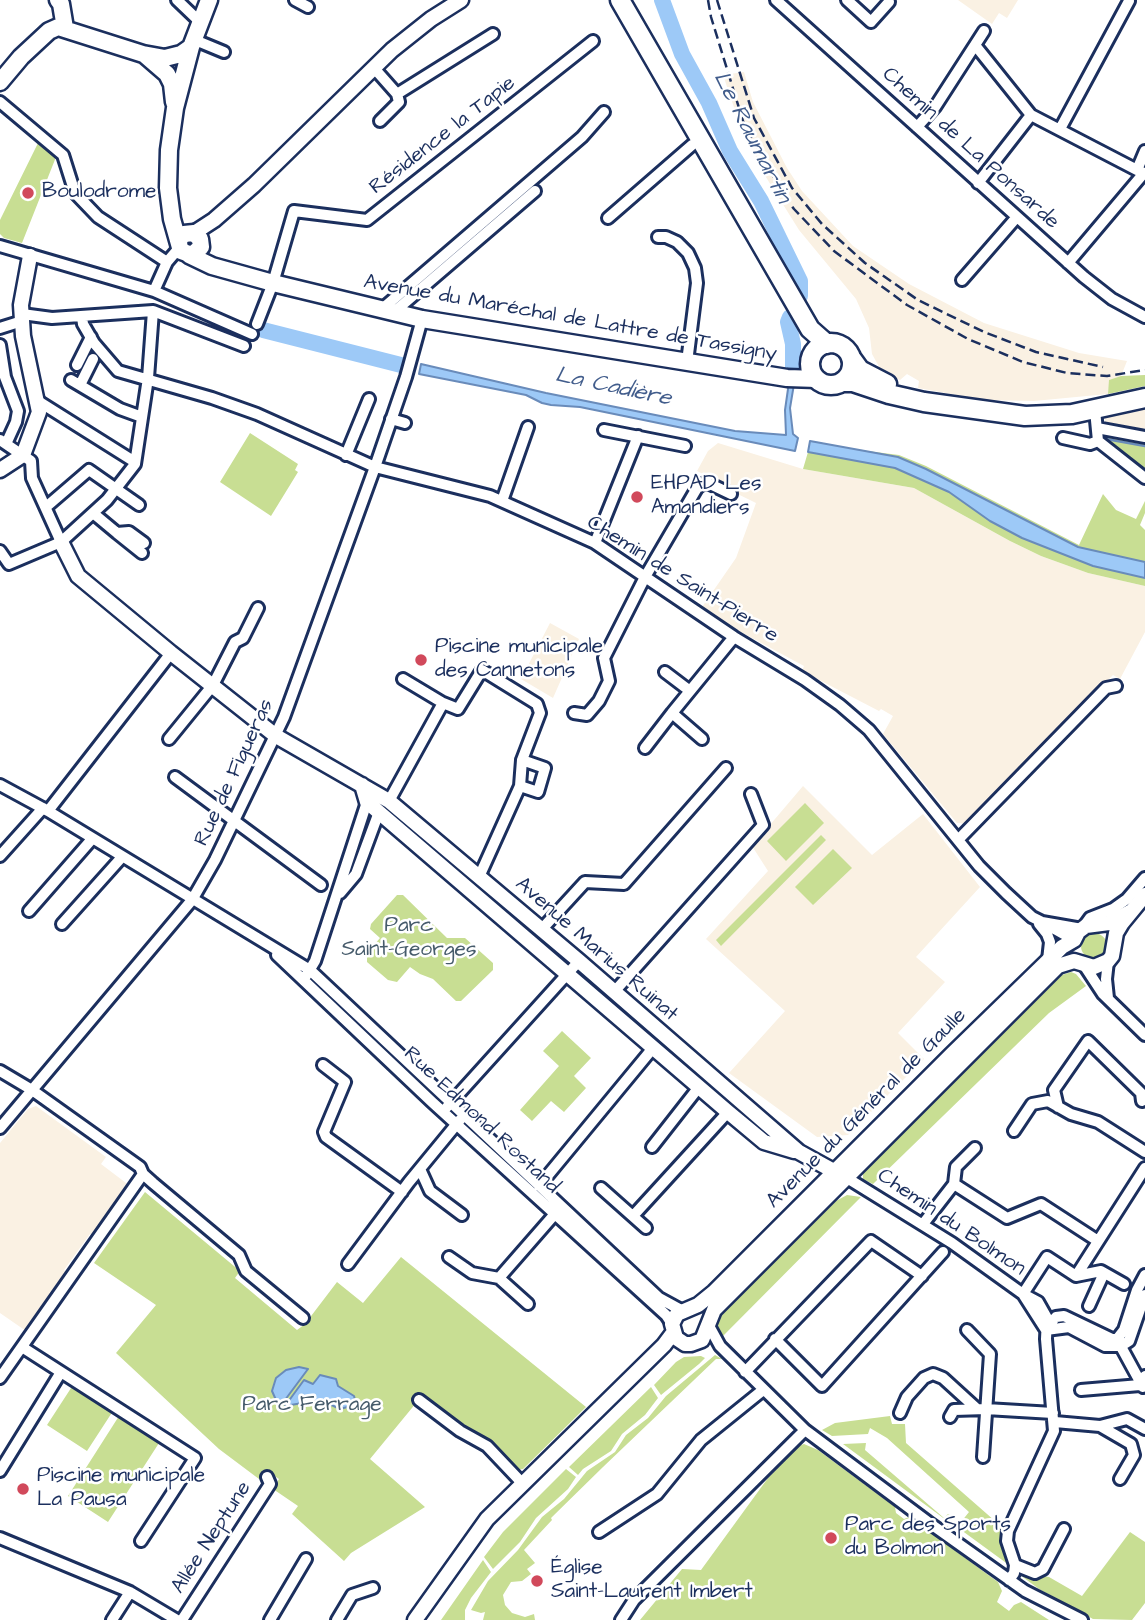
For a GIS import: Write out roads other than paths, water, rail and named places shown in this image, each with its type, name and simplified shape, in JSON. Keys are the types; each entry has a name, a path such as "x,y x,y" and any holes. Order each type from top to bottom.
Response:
{"main road":[{"path":"58,0 65,28"},
{"path":"190,242 172,219 168,188 176,143 172,84 175,66 193,43 209,0"},
{"path":"608,0 729,209 765,254"},
{"path":"620,0 810,329 817,361 829,385 853,382 924,402 996,414 1096,419 1145,398"},
{"path":"0,82 21,57 49,31 58,27 143,54 166,58 175,66"},
{"name":"Avenue du Maréchal de Lattre de Tassigny","path":"190,242 212,266 422,319 793,379 805,376 817,361"},
{"path":"817,361 842,346 860,370 873,378 910,392 995,408 1069,407 1145,392"},
{"path":"842,382 850,373 852,359"}],"street":[{"path":"177,0 201,23"},
{"path":"295,0 308,7"},
{"path":"154,291 167,262 310,132 429,15 461,0"},
{"name":"Chemin de La Ponsarde","path":"776,0 1068,263 1112,299 1145,317"},
{"path":"847,0 871,22 889,2"},
{"path":"1060,130 1129,1"},
{"path":"917,127 935,107 984,31"},
{"path":"397,94 493,34"},
{"name":"Résidence la Tapie","path":"273,283 295,211 367,220 593,41"},
{"path":"193,43 223,52"},
{"path":"975,45 1031,114 1144,173 1068,263"},
{"path":"374,68 397,94 399,102 380,121"},
{"path":"0,102 63,155 75,193 98,217 167,262"},
{"path":"388,310 582,138 604,112"},
{"path":"978,183 1031,114"},
{"path":"608,218 692,145"},
{"path":"1137,170 1145,150"},
{"path":"388,310 535,191"},
{"path":"962,279 1016,218"},
{"path":"658,237 677,242 688,254 695,268 696,283 687,362"},
{"path":"0,246 30,257 154,291 255,329 273,283"},
{"path":"0,470 23,455 39,412 26,355 22,318 30,257"},
{"path":"0,328 22,318 82,317 144,310 153,311 244,346"},
{"path":"0,573 9,564 61,542 117,488 135,461 148,378 153,311"},
{"name":"Chemin de Saint-Pierre","path":"82,317 83,324 93,340 118,371 148,378 257,414 375,467 502,501 595,543 734,638 805,680 841,705 867,728 958,841 988,874 1037,919 1047,934 1051,948 1047,962"},
{"name":"Rue de Figueras","path":"0,1128 192,900 235,820 276,736 375,467 406,377 422,319"},
{"path":"77,365 93,340"},
{"path":"0,345 5,377 18,411 16,422 3,442 30,461 32,478 61,542"},
{"path":"93,359 76,383 120,409 142,417"},
{"path":"346,455 369,399"},
{"path":"38,401 135,461"},
{"path":"391,419 405,423"},
{"path":"1145,437 1096,419 1098,441 1145,478"},
{"path":"502,501 528,427"},
{"path":"604,430 685,446"},
{"path":"595,543 638,436"},
{"path":"1063,438 1090,444 1098,441"},
{"path":"46,507 89,470 139,505"},
{"path":"575,713 587,715 599,701 608,681 604,658 645,577 696,488 708,483 731,494"},
{"path":"93,513 117,533 129,532 143,548"},
{"name":"Avenue Marius Ruinat","path":"61,542 78,576 171,653 276,736 362,785 567,974 728,1112 764,1142 799,1152"},
{"path":"0,551 9,564"},
{"path":"169,739 213,685 235,642 243,638 258,608"},
{"path":"645,748 734,638"},
{"path":"0,856 45,810 171,653"},
{"path":"403,679 458,709 482,670 537,704 540,713 522,760 520,786 479,877"},
{"path":"665,672 690,691"},
{"path":"958,841 1106,688 1116,687"},
{"path":"336,898 356,874 384,807 443,703"},
{"path":"672,713 702,739"},
{"path":"520,786 538,792 545,768 522,760"},
{"path":"541,930 585,882 624,884 726,768"},
{"path":"175,777 321,885"},
{"name":"Rue Edmond Rostand","path":"0,785 310,970 451,1103 460,1120 554,1215 666,1315 672,1328"},
{"path":"303,982 315,961 367,802 362,785"},
{"path":"614,992 763,825 751,794"},
{"name":"Avenue Marius Ruinat","path":"367,802 384,807 479,877 799,1152 840,1175"},
{"path":"29,911 93,839"},
{"path":"62,924 122,857"},
{"name":"Avenue du Général de Gaulle","path":"708,1324 715,1310 840,1175 1047,962 1078,934 1090,918 1128,899 1145,878"},
{"name":"Avenue du Général de Gaulle","path":"686,1309 703,1302 714,1292 1048,975 1064,963 1082,963 1094,967 1108,961 1115,949 1116,933 1145,895"},
{"name":"Avenue du Général de Gaulle","path":"1078,934 1110,923 1130,912"},
{"path":"1037,919 1078,934 1073,951 1095,984 1145,1035"},
{"path":"1098,925 1109,931 1115,942"},
{"name":"Rue Edmond Rostand","path":"266,943 303,982 443,1112 460,1120 539,1186 659,1298 686,1309"},
{"path":"443,1112 579,961"},
{"path":"1108,961 1108,998"},
{"path":"1058,1107 1054,1090 1088,1041 1141,1093 1142,1101"},
{"path":"539,1186 653,1048"},
{"path":"323,1065 345,1082 324,1132 326,1137 402,1192"},
{"path":"0,1071 32,1090 135,1164 239,1255 246,1272 303,1318"},
{"path":"652,1147 699,1087"},
{"path":"1014,1131 1032,1104 1048,1101 1098,1122 1145,1152"},
{"path":"633,1216 728,1112"},
{"path":"348,1264 460,1120"},
{"path":"923,1224 954,1184 956,1167 975,1148"},
{"path":"1076,1276 1145,1168"},
{"path":"420,1169 430,1191 462,1215"},
{"path":"0,1378 144,1174"},
{"name":"Chemin du Bolmon","path":"840,1175 923,1224 1023,1294 1046,1330 1054,1417 1052,1438 1008,1531 1007,1541 1015,1565"},
{"path":"954,1184 1007,1218 1041,1204 1098,1241"},
{"path":"601,1188 646,1228"},
{"path":"499,1278 554,1215"},
{"path":"745,1372 871,1241 922,1276"},
{"path":"775,1339 822,1385 943,1252"},
{"path":"449,1257 472,1273 499,1278 528,1304"},
{"path":"1082,1390 1143,1383 1119,1343 1023,1294 1047,1257 1076,1276 1101,1271 1124,1284"},
{"path":"1089,1306 1104,1273"},
{"path":"1119,1343 1137,1290 1145,1275"},
{"path":"1046,1330 1069,1327 1105,1346 1129,1341 1145,1295"},
{"path":"1038,1302 1045,1313 1046,1330"},
{"path":"415,1620 487,1519 664,1345 672,1328 673,1318 686,1309 700,1311 720,1346 805,1430 1013,1583 1082,1620"},
{"path":"1046,1330 1052,1320 1061,1315"},
{"path":"425,1620 493,1524 674,1348 706,1335 708,1324"},
{"path":"672,1328 691,1343 710,1342 720,1346"},
{"path":"968,1330 990,1354 981,1409 984,1457"},
{"path":"22,1347 195,1458 141,1541"},
{"path":"0,1471 61,1372"},
{"path":"900,1413 907,1397 924,1378 933,1374 943,1378 981,1409"},
{"path":"599,1532 657,1494 701,1440 763,1390"},
{"path":"419,1399 460,1431 487,1446 523,1484"},
{"path":"950,1417 954,1410 981,1409 1054,1417 1100,1426 1131,1444 1134,1455 1120,1479"},
{"path":"1100,1426 1128,1419 1145,1429"},
{"path":"621,1620 634,1600 805,1430"},
{"name":"Allée Neptune","path":"180,1620 270,1484 267,1477"},
{"path":"1013,1583 1015,1565 1035,1573 1043,1569 1064,1529"},
{"path":"0,1538 130,1592 180,1620"},
{"path":"270,1620 306,1559"},
{"path":"337,1620 352,1595 373,1588"},
{"path":"112,1620 130,1592"}],"water":[{"path":"421,364 546,393 735,431 786,435 785,410 789,382 794,384 790,408 793,434 798,438 795,451 580,407 551,405 526,395 419,374"},
{"path":"810,441 898,457 1078,547 1145,562 1145,578 1093,566 1022,538 990,521 949,492 895,468 808,452"},
{"path":"299,1367 308,1369 282,1404 276,1400 272,1391 276,1378 286,1370"},
{"path":"320,1375 336,1379 338,1386 354,1396 355,1400 351,1406 340,1409 325,1402 314,1401 285,1406 304,1380 313,1384"}],"waterway":[{"name":"Le Raumartin","path":"662,0 682,54 709,103 730,151 761,201 800,281 800,296"},
{"name":"Le Raumartin","path":"790,317 788,322 793,344 793,371"},
{"name":"La Cadière","path":"263,330 401,365"},
{"path":"1106,439 1145,446"}],"railway":[{"path":"708,0 743,121 783,194 834,251 907,305 968,339 1023,362 1067,373 1107,376 1145,370"},
{"path":"717,0 754,118 792,188 822,224 865,263 918,300 984,332 1036,352 1103,367"}],"place":[{"name":"Boulodrome","path":"28,193"},
{"name":"EHPAD Les Amandiers","path":"637,497"},
{"name":"Piscine municipale des Cannetons","path":"421,660"},
{"name":"Piscine municipale La Pausa","path":"23,1489"},
{"name":"Parc des Sports du Bolmon","path":"831,1538"},
{"name":"Église Saint-Laurent Imbert","path":"537,1581"}],"park label":[{"name":"Parc Saint-Georges","path":"409,939"},
{"name":"Parc Ferrage","path":"312,1406"}]}
